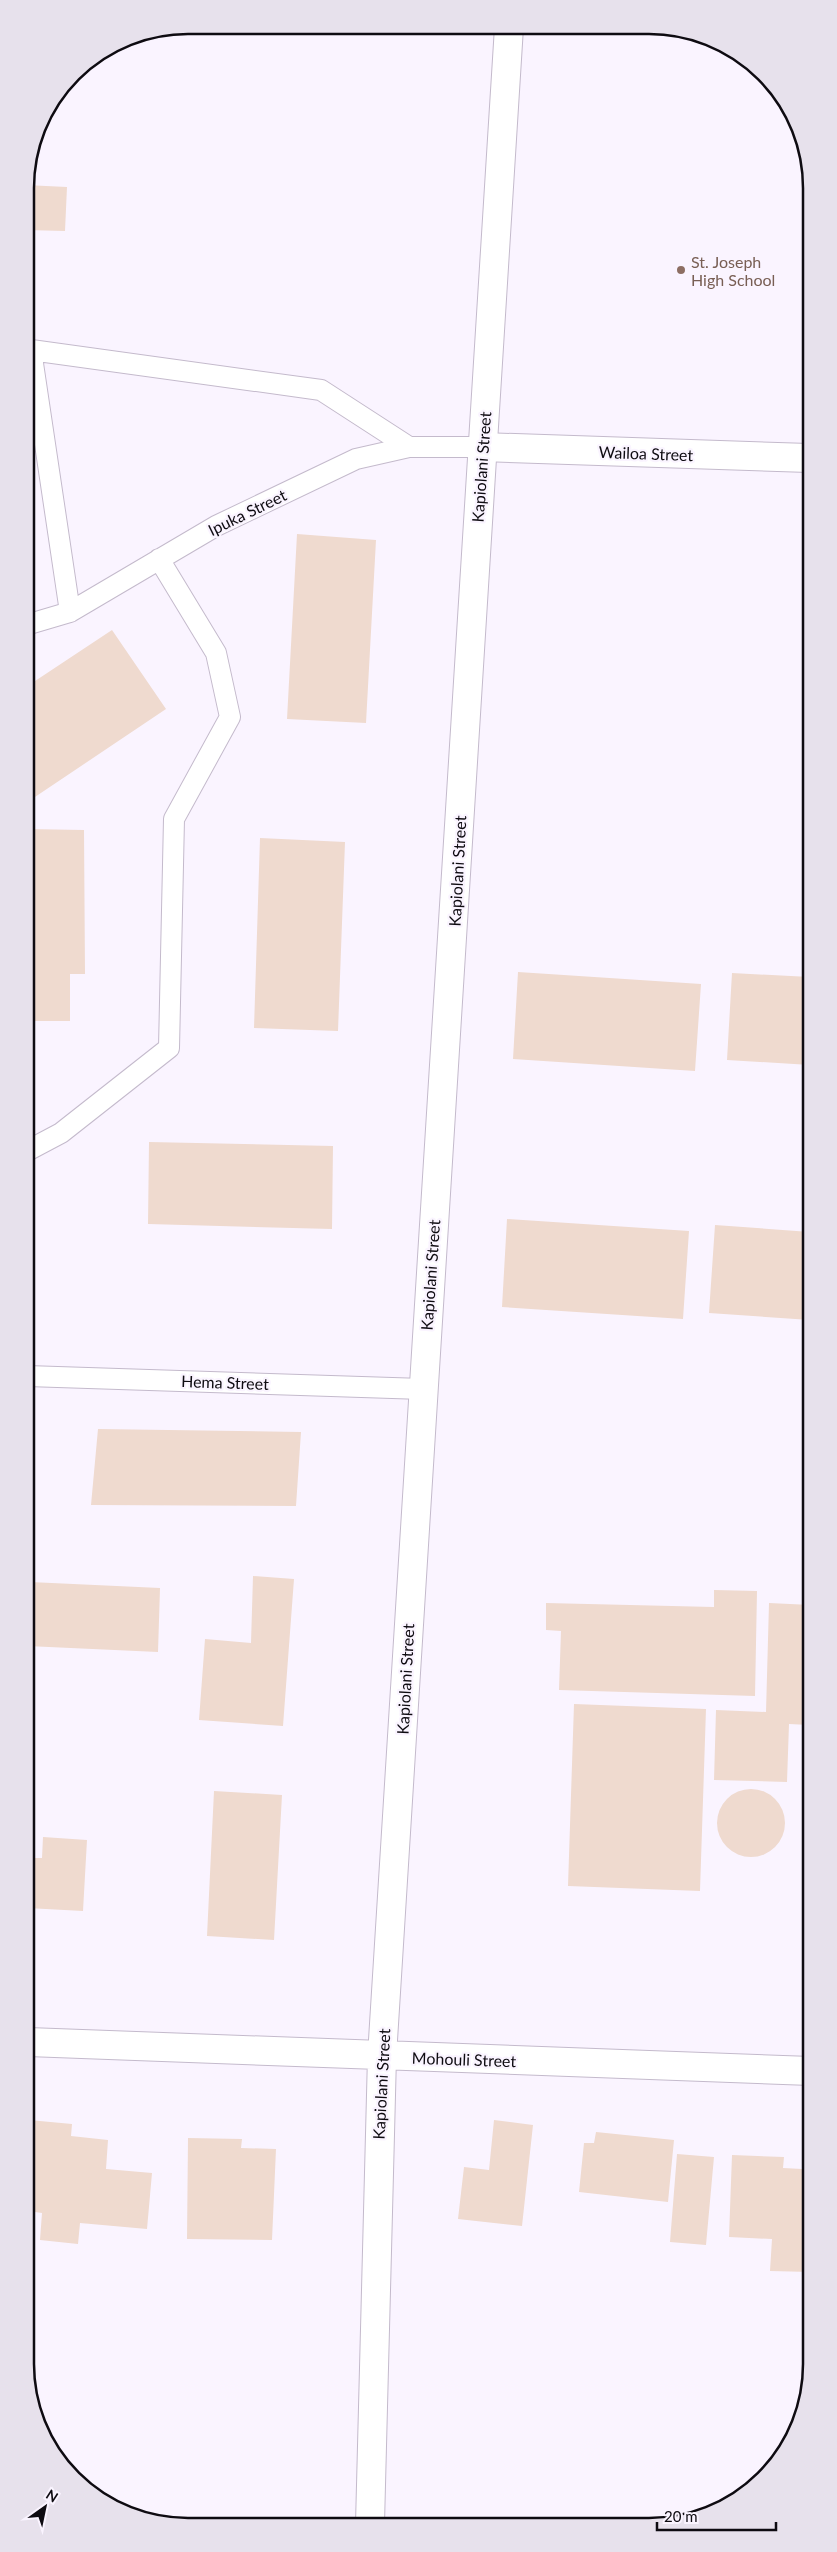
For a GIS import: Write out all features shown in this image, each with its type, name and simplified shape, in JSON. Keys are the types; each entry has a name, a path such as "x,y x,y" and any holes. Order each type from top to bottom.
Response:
{"street":[{"name":"Kapiolani Street","path":"370,2518 382,2056 423,1388 441,1138 509,34"},
{"name":"Wailoa Street","path":"482,447 803,458"},
{"name":"Mohouli Street","path":"34,2042 803,2070"}],"lane":[{"path":"34,350 321,390 408,446"},
{"path":"34,370 70,612"},
{"name":"Ipuka Street","path":"34,623 70,612 216,526 356,459 408,446 482,447"},
{"path":"34,1147 61,1133 169,1048 174,819 230,717 216,653 159,559"},
{"name":"Hema Street","path":"34,1376 423,1388"}],"building":[{"path":"34,185 67,187 65,231 34,230"},
{"path":"297,534 376,540 366,723 287,719"},
{"path":"112,630 166,709 34,798 34,682"},
{"path":"34,829 84,830 85,974 70,974 70,1021 34,1021"},
{"path":"260,838 345,842 338,1031 254,1028"},
{"path":"518,972 701,984 695,1071 513,1059"},
{"path":"732,973 803,977 803,1065 727,1060"},
{"path":"149,1142 333,1146 332,1229 148,1224"},
{"path":"507,1219 689,1231 683,1319 502,1307"},
{"path":"715,1225 803,1231 803,1320 709,1313"},
{"path":"98,1429 301,1432 296,1506 91,1505"},
{"path":"253,1576 294,1579 283,1726 199,1720 205,1639 251,1643"},
{"path":"34,1582 160,1588 158,1652 34,1646"},
{"path":"714,1590 757,1591 755,1696 559,1690 561,1631 546,1630 546,1603 714,1607"},
{"path":"769,1603 803,1605 803,1725 789,1724 787,1782 714,1780 716,1710 766,1712"},
{"path":"574,1704 706,1709 700,1891 568,1886"},
{"path":"751,1789 764,1791 775,1799 783,1810 785,1823 783,1836 775,1847 764,1855 751,1857 738,1855 727,1847 719,1836 717,1823 719,1810 727,1799 738,1791"},
{"path":"214,1791 282,1795 274,1940 207,1936"},
{"path":"43,1837 87,1840 83,1911 34,1908 34,1858 42,1858"},
{"path":"34,2120 72,2124 71,2136 108,2140 106,2169 152,2173 147,2229 80,2223 78,2244 40,2240 42,2213 34,2212"},
{"path":"494,2120 533,2125 522,2226 458,2219 464,2167 489,2170"},
{"path":"596,2132 674,2140 668,2202 579,2192 584,2143 594,2143"},
{"path":"188,2138 242,2139 241,2148 276,2149 272,2240 187,2239"},
{"path":"803,2145 803,2272 770,2271 772,2239 729,2237 732,2155 784,2157 783,2168 802,2169"},
{"path":"677,2154 714,2157 706,2245 670,2242"}],"place":[{"name":"St. Joseph High School","path":"681,270"}]}
